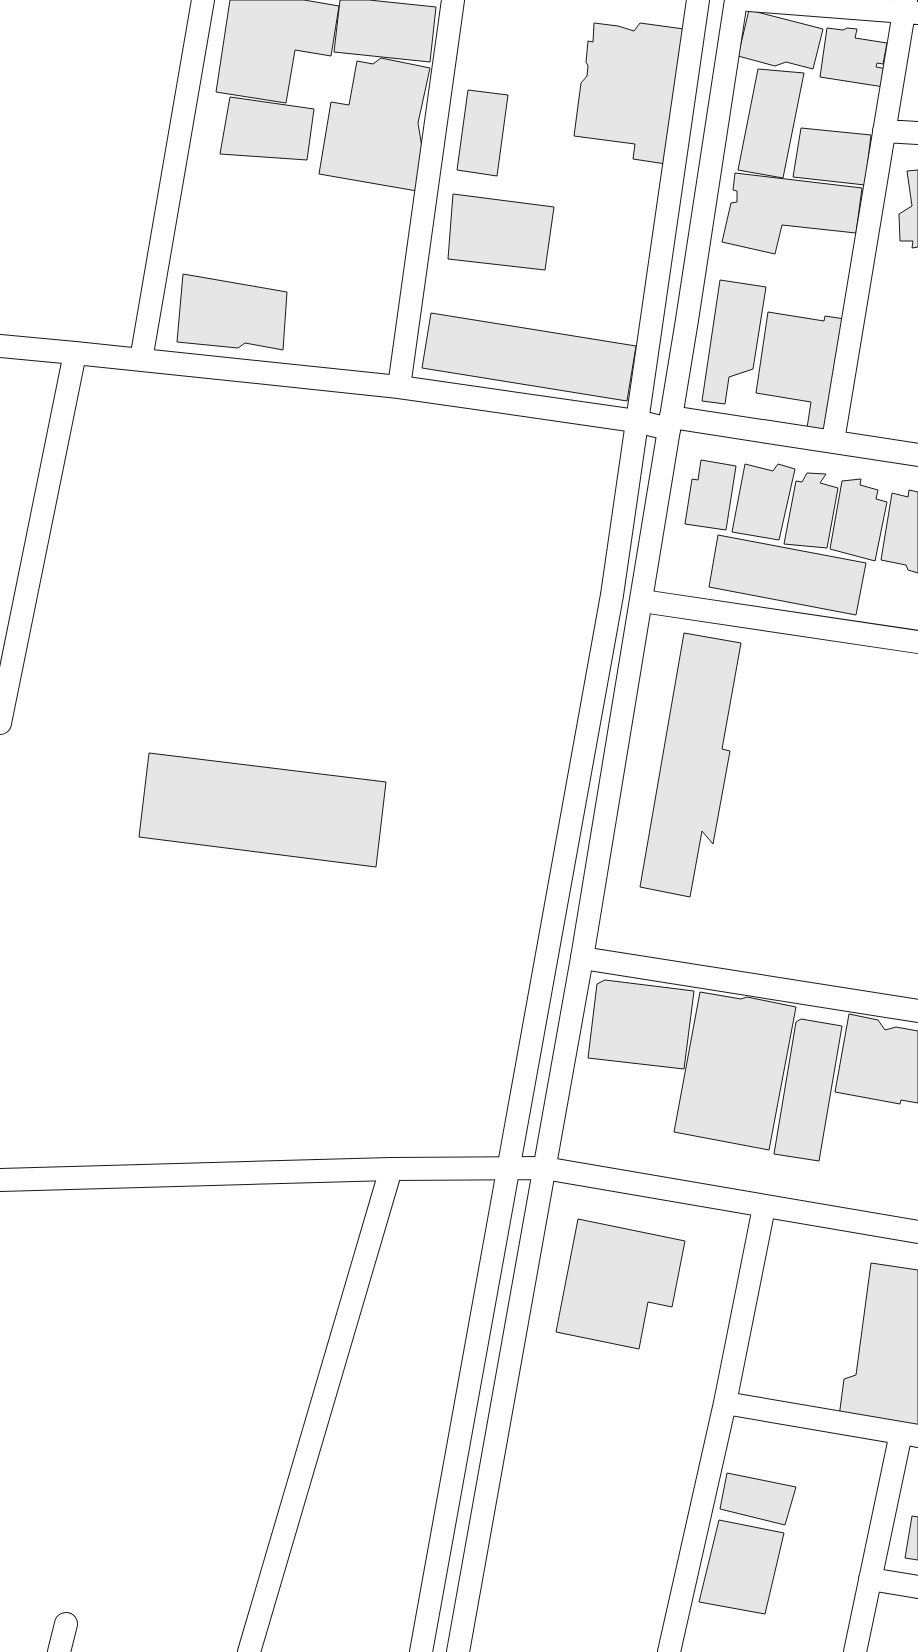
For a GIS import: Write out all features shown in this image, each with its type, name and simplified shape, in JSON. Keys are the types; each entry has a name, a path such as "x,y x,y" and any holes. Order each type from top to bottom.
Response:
{"street":[{"path":"141,360 203,0"},
{"path":"400,387 452,0"},
{"path":"421,1652 612,595 698,0"},
{"path":"458,1652 582,958 642,601 736,0"},
{"path":"749,0 909,8 884,131 833,441"},
{"path":"884,131 918,133"},
{"path":"0,346 400,387 636,421 670,423 833,441 918,455"},
{"path":"0,723 75,353"},
{"path":"642,601 918,642"},
{"path":"582,958 918,1011"},
{"path":"0,1180 391,1169 544,1168 764,1207 918,1232"},
{"path":"249,1652 391,1169"},
{"path":"669,1652 725,1403 764,1207"},
{"path":"725,1403 910,1434 870,1579 855,1652"},
{"path":"870,1579 918,1587"},
{"path":"59,1652 66,1624"}],"building":[{"path":"230,0 304,0 339,6 331,56 295,50 286,103 216,92"},
{"path":"340,0 369,0 436,7 430,62 334,52"},
{"path":"749,10 823,29 813,69 786,62 775,66 738,56"},
{"path":"594,23 618,26 634,31 640,23 684,29 666,164 633,159 635,144 574,136 581,83 587,76 588,66 586,62 588,41 593,42"},
{"path":"827,28 843,30 847,28 857,29 855,38 887,43 883,64 877,63 876,67 887,69 884,87 820,77"},
{"path":"381,58 430,68 418,123 423,154 417,191 319,174 331,102 349,105 357,61 373,64"},
{"path":"758,69 804,73 783,178 738,170"},
{"path":"468,90 508,95 497,176 457,170"},
{"path":"230,97 314,109 307,160 220,154"},
{"path":"801,128 871,135 865,185 793,177"},
{"path":"918,170 918,247 912,248 913,241 900,241 899,214 912,206 907,171"},
{"path":"735,173 862,188 856,233 782,225 775,254 722,242 731,203 737,202 737,191 733,190"},
{"path":"453,194 554,207 545,270 448,259"},
{"path":"183,274 287,292 283,350 245,343 238,348 177,342"},
{"path":"720,280 766,287 753,369 729,377 725,404 702,401"},
{"path":"768,312 824,321 825,316 845,319 828,431 807,428 811,402 756,393"},
{"path":"431,313 636,346 627,401 422,368"},
{"path":"701,460 736,466 726,530 685,524 692,479 698,480"},
{"path":"745,464 773,471 778,464 795,469 779,540 732,532"},
{"path":"807,473 826,474 820,483 838,488 827,548 784,544 796,481 802,482"},
{"path":"861,479 860,485 878,490 876,499 887,502 875,561 830,549 842,481"},
{"path":"909,490 918,492 918,573 908,570 906,565 881,560 892,493 908,497"},
{"path":"718,535 866,563 856,615 709,587"},
{"path":"684,633 741,643 722,749 730,751 713,844 702,831 690,897 640,887"},
{"path":"149,753 386,782 376,867 139,837"},
{"path":"605,980 694,991 684,1069 588,1058 597,984"},
{"path":"700,992 741,999 747,997 796,1007 769,1150 674,1132"},
{"path":"849,1014 878,1020 885,1030 896,1027 918,1031 918,1103 901,1100 900,1104 835,1092"},
{"path":"801,1019 842,1026 819,1161 774,1154 796,1022"},
{"path":"578,1219 685,1241 672,1307 648,1302 639,1349 556,1332"},
{"path":"871,1263 918,1270 918,1428 839,1417 844,1379 856,1375"},
{"path":"727,1473 796,1487 785,1525 720,1509"},
{"path":"912,1516 918,1517 918,1560 905,1558"},
{"path":"719,1520 784,1533 765,1614 699,1602"}]}
